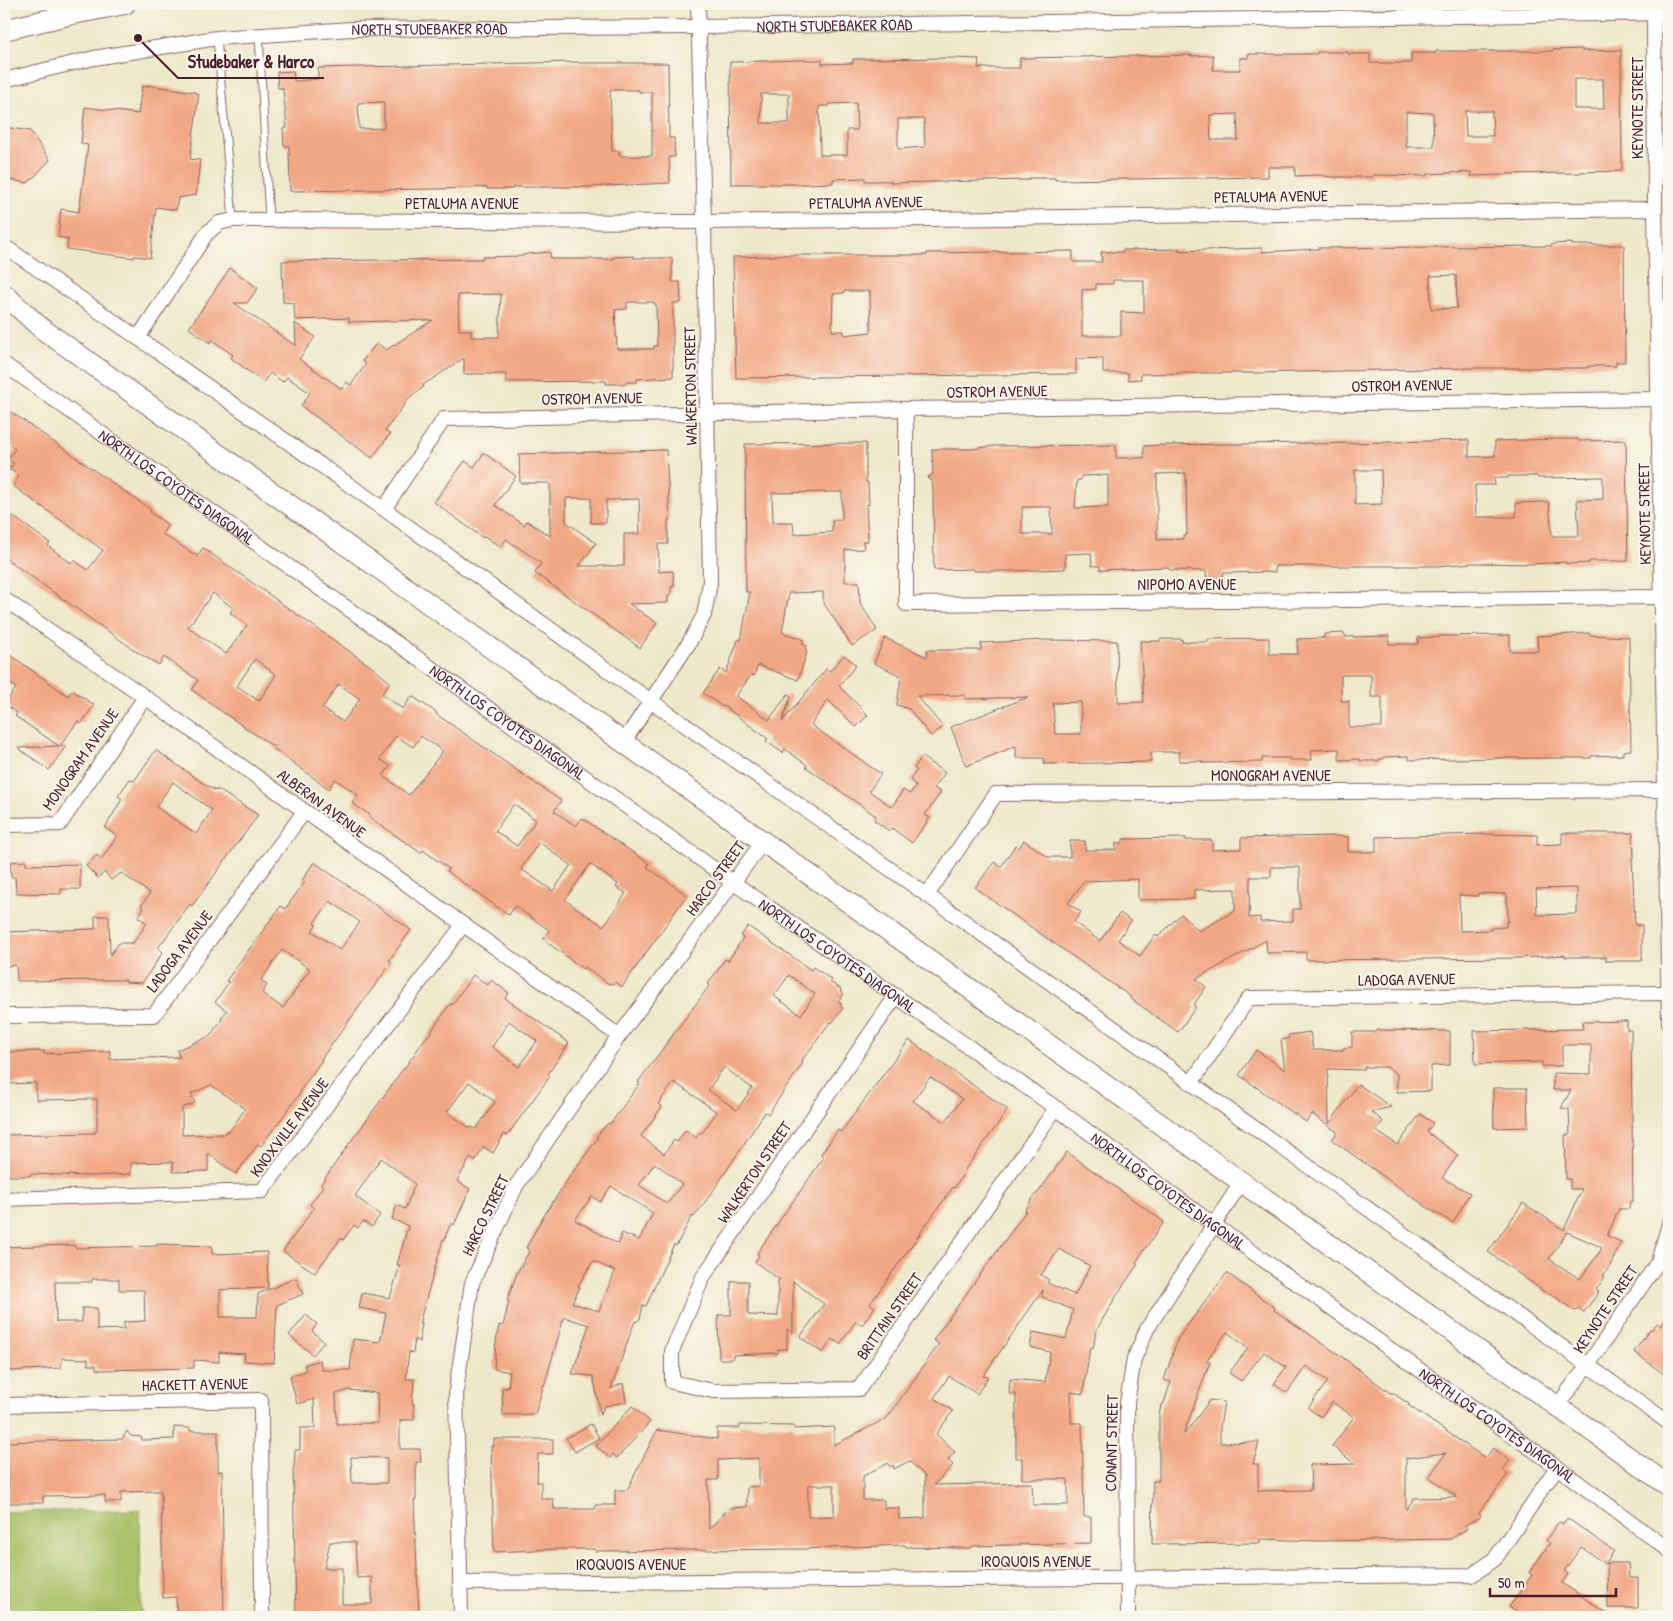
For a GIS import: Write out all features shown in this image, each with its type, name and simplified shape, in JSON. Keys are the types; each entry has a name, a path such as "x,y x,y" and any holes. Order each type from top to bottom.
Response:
{"main road":[{"path":"4,30 125,4"},
{"path":"4,294 40,328"},
{"path":"4,309 40,328 1669,1486"}],"street":[{"name":"WALKERTON STREET","path":"623,743 652,702 689,643 704,615 710,583 698,4"},
{"name":"NORTH STUDEBAKER ROAD","path":"4,80 94,58 218,38 352,30 699,27 1654,8 1669,13"},
{"name":"KEYNOTE STREET","path":"1654,8 1655,209 1667,790 1669,1023"},
{"name":"PETALUMA AVENUE","path":"138,338 207,234 219,223 234,220 704,222 1655,209"},
{"path":"4,246 384,509 652,702 1669,1422"},
{"name":"NORTH LOS COYOTES DIAGONAL","path":"4,364 734,883 1056,1108 1214,1225 1557,1467 1669,1550"},
{"name":"OSTROM AVENUE","path":"384,509 444,419 707,413 1659,399"},
{"name":"NIPOMO AVENUE","path":"906,410 906,604 1663,597"},
{"name":"ALBERAN AVENUE","path":"4,599 145,697 619,1036"},
{"name":"MONOGRAM AVENUE","path":"4,825 60,824 145,697"},
{"name":"MONOGRAM AVENUE","path":"927,895 996,794 1667,790"},
{"name":"LADOGA AVENUE","path":"4,1016 154,1015 304,812"},
{"name":"HARCO STREET","path":"461,1617 456,1391 472,1283 516,1186 619,1036 763,842"},
{"name":"KNOXVILLE AVENUE","path":"4,1199 262,1191 463,925"},
{"name":"LADOGA AVENUE","path":"1191,1083 1249,998 1669,993"},
{"name":"WALKERTON STREET","path":"672,1382 672,1351 703,1277 896,996"},
{"name":"BRITTAIN STREET","path":"672,1382 713,1391 859,1389 1056,1108"},
{"name":"CONANT STREET","path":"1128,1617 1126,1403 1134,1359 1147,1329 1242,1181"},
{"name":"KEYNOTE STREET","path":"1557,1406 1588,1365 1658,1262 1669,1224"},
{"name":"HACKETT AVENUE","path":"4,1405 261,1400 262,1617"},
{"name":"IROQUOIS AVENUE","path":"461,1583 1472,1575 1495,1559 1557,1467"}],"lane":[{"path":"259,35 269,220"},
{"path":"218,38 234,220"}],"green space":[{"path":"140,1510 141,1617 4,1617 4,1512"}],"building":[{"path":"1621,50 1622,171 1471,176 1471,172 1427,174 1427,176 1373,175 1373,177 1331,177 1320,175 1295,176 1295,167 1268,167 1268,177 1055,180 1055,178 1029,178 1028,180 891,183 891,181 865,181 865,178 833,179 833,183 731,184 730,62 822,60 822,64 853,63 853,59 953,58 979,59 978,68 1020,68 1020,58 1213,55 1213,70 1240,70 1240,58 1248,58 1248,54 1348,52 1348,54 1370,54 1370,63 1411,63 1411,53","holes":["1574,79 1603,79 1604,109 1574,109","761,94 789,94 789,123 761,123","856,103 857,130 847,130 847,155 820,155 819,106 829,106 829,104","1465,111 1492,111 1493,136 1466,136","1406,112 1433,113 1434,147 1406,147","1237,114 1238,140 1211,140 1210,115","898,119 924,119 925,147 898,149"]},
{"path":"577,62 668,63 669,138 674,138 675,157 669,157 670,183 586,187 513,187 513,189 487,189 487,187 290,191 289,146 284,146 283,128 287,128 283,88 278,88 277,72 293,71 294,81 318,79 318,68","holes":["610,90 652,92 652,156 619,156 619,151 612,151","384,102 384,128 359,129 358,103"]},
{"path":"147,85 199,94 190,159 200,160 196,195 178,198 176,210 156,207 150,258 134,256 134,258 67,249 68,239 58,237 61,209 79,212 88,145 81,144 85,107 138,114 142,86 147,87"},
{"path":"4,127 30,131 50,160 28,183 4,179"},
{"path":"1552,244 1624,245 1625,362 1616,362 1616,366 1588,366 1588,368 1470,368 1141,374 1141,379 1128,380 1128,373 1103,373 1103,358 1076,359 1076,374 736,378 733,257 1073,251 1073,262 1102,262 1101,252 1123,252 1123,250 1180,249 1180,251 1262,248 1262,252 1318,248 1552,246","holes":["1456,275 1457,308 1431,309 1430,276","1113,280 1144,280 1144,313 1121,312 1121,336 1082,336 1082,290 1096,289 1096,284 1113,284","844,291 870,291 871,332 844,335 844,331 832,331 833,294 844,293"]},
{"path":"550,252 550,257 553,259 613,259 613,257 634,256 634,258 672,258 672,282 680,282 681,303 673,303 673,377 637,379 637,382 626,382 626,384 606,384 606,381 506,382 506,374 464,374 464,358 423,385 424,387 410,397 385,431 390,434 372,458 301,406 310,393 287,377 283,382 270,373 263,382 231,358 233,355 212,340 210,343 189,328 230,268 258,288 247,303 234,303 296,346 295,323 315,337 299,359 342,389 346,382 351,385 366,364 362,361 377,343 386,350 433,320 349,322 349,318 295,320 294,303 283,302 282,261 482,259 482,257 523,256","holes":["501,294 499,337 471,337 471,330 459,330 458,295","627,302 654,302 656,304 657,346 654,346 654,349 617,349 615,310 627,309"]},
{"path":"4,407 151,510 150,512 168,525 162,534 197,556 203,548 373,668 390,682 382,694 403,709 412,696 561,801 554,811 576,826 582,818 647,862 649,864 647,867 687,895 622,987 615,982 609,984 585,967 583,969 543,939 549,930 515,906 509,915 447,871 449,869 423,850 421,853 369,817 370,815 352,803 358,795 335,779 329,789 274,747 212,705 192,690 198,680 164,657 159,665 137,652 4,557 4,525 11,515 50,543 48,546 71,563 74,560 88,570 103,550 13,486 19,476 9,469 14,463 8,459 15,449 4,440","holes":["213,593 233,608 230,613 247,625 226,654 188,627","255,659 276,675 259,701 237,686","339,684 360,699 343,722 322,708","396,736 413,747 421,736 443,751 409,795 383,776 390,766 380,759","514,804 536,820 517,846 495,831","539,842 571,865 553,891 521,869","590,864 618,884 616,887 626,893 603,926 565,900"]},
{"path":"1556,439 1578,439 1578,441 1626,440 1628,561 1589,561 1589,563 1566,564 1566,562 1533,564 1473,563 1437,566 1275,566 1275,572 1223,573 1223,583 1207,584 1206,571 1171,570 1167,567 1100,570 1100,566 1092,566 1091,553 1065,554 1065,569 1014,571 934,570 933,491 932,482 927,478 933,474 932,449 972,449 994,446 1116,445 1116,458 1144,458 1144,446 1469,440 1469,457 1495,456 1495,441","holes":["1355,470 1381,470 1382,504 1355,505","1186,473 1187,535 1183,535 1183,539 1157,540 1157,474","1108,475 1108,507 1075,508 1077,480 1081,480 1081,476","1508,476 1537,476 1538,478 1603,477 1603,499 1577,500 1579,536 1552,536 1549,502 1516,503 1516,517 1476,517 1475,485 1495,485 1494,478 1508,478","1022,507 1051,507 1052,534 1022,534"]},
{"path":"866,443 866,482 868,482 869,505 866,505 868,541 863,541 864,549 845,550 845,582 859,582 860,603 877,630 852,646 823,602 823,592 789,593 782,632 804,640 803,644 807,646 805,651 807,652 798,680 758,665 754,676 751,675 736,696 769,720 788,694 791,696 782,722 827,668 830,671 844,655 856,665 839,686 868,715 856,727 828,700 811,725 881,774 869,791 892,807 903,790 910,794 916,786 910,780 917,770 914,768 922,757 945,773 934,788 941,792 925,815 930,818 912,843 892,828 889,831 874,820 876,816 806,767 807,765 785,749 783,753 766,741 768,739 724,706 703,693 720,669 726,673 738,640 741,640 750,592 746,592 745,444","holes":["842,492 842,520 832,520 832,532 794,534 793,522 773,522 772,493"]},
{"path":"666,450 670,520 668,520 668,544 658,544 659,572 673,571 674,587 671,587 671,595 668,595 668,603 629,604 657,623 640,648 535,573 541,563 506,539 501,547 484,536 483,538 434,502 465,461 474,467 484,453 516,476 495,505 524,525 527,521 550,536 550,483 520,483 519,454","holes":["566,498 591,498 591,523 606,523 606,500 639,499 640,534 624,534 624,566 579,566 596,543 566,522"]},
{"path":"1344,633 1346,637 1389,636 1389,644 1418,644 1418,638 1440,636 1510,635 1510,651 1538,651 1537,636 1589,633 1589,635 1629,637 1631,750 1623,751 1623,755 1591,756 1591,758 1409,760 1409,756 1383,757 1379,761 1360,761 1360,759 1339,760 1339,749 1311,750 1312,760 1262,758 1262,762 1202,763 1202,761 1179,761 1179,752 1151,752 1151,762 1044,764 1044,758 1016,758 1016,746 966,766 951,727 1028,697 965,699 965,695 917,696 943,727 931,736 909,709 897,705 901,676 874,663 885,638 927,657 927,650 981,650 981,643 1046,640 1117,641 1118,703 1144,702 1140,641 1182,639 1182,642 1208,642 1208,639 1269,638 1269,654 1298,654 1297,639 1324,638 1324,634","holes":["1341,675 1371,675 1371,697 1382,697 1382,727 1349,727 1349,701 1341,701","1081,702 1081,734 1055,734 1053,703"]},
{"path":"9,654 68,696 72,690 94,705 81,724 78,721 60,746 66,746 49,770 18,748 59,746 15,716 17,713 5,704 16,688 4,679 4,662"},
{"path":"156,750 204,784 216,791 217,789 258,815 192,906 190,904 158,948 163,952 142,983 126,982 126,980 17,981 16,965 7,966 7,963 4,964 4,932 95,929 95,916 109,916 110,955 119,943 133,943 147,923 138,917 144,908 141,906 150,893 121,873 111,880 105,872 98,878 86,866 97,855 101,860 117,836 105,828 122,799 118,796 130,779 134,781","holes":["173,782 212,810 196,834 156,807"]},
{"path":"1562,833 1633,833 1634,858 1632,858 1635,925 1642,925 1642,961 1606,961 1606,957 1565,957 1565,955 1519,958 1306,960 1306,952 1267,953 1266,940 1196,979 1206,987 1193,1006 1196,1007 1178,1032 975,888 994,862 1001,867 1014,847 1016,845 1019,848 1024,840 1048,857 1070,857 1070,841 1085,841 1085,850 1116,850 1116,843 1123,843 1123,839 1186,838 1186,840 1212,840 1212,850 1241,849 1241,838 1337,836 1348,837 1348,852 1376,852 1376,837 1481,834 1537,835 1537,845 1562,844","holes":["1271,867 1300,867 1300,909 1293,909 1293,921 1260,922 1260,917 1249,918 1250,877 1271,877","1138,879 1138,900 1194,899 1194,890 1235,889 1235,911 1199,931 1181,914 1158,937 1156,935 1153,938 1140,956 1118,940 1131,921 1120,913 1100,941 1074,922 1081,912 1068,903 1084,881","1577,888 1577,914 1537,915 1536,889","1478,893 1507,894 1508,922 1506,922 1506,927 1491,928 1491,930 1460,931 1459,895 1478,896"]},
{"path":"26,861 26,865 80,864 80,889 61,889 61,894 16,893 15,877 11,877 10,862"},
{"path":"314,862 411,930 389,960 392,962 321,1059 301,1092 261,1146 258,1144 236,1174 208,1153 208,1171 173,1172 173,1162 131,1163 131,1174 90,1176 30,1174 30,1176 4,1176 4,1135 95,1133 97,1131 97,1099 36,1100 36,1083 4,1084 4,1052 44,1051 44,1054 110,1051 110,1059 180,1057 177,1050 210,1036 222,1019 227,1011 215,1002 229,982 226,981 281,906 285,909 305,882 302,880","holes":["330,901 360,922 340,950 312,931 316,925 314,923","282,950 310,969 283,1008 262,993 267,985 261,980","211,1085 245,1109 229,1132 226,1131 224,1134 182,1135 182,1108 195,1103 191,1094"]},
{"path":"748,926 811,970 813,967 832,980 830,982 841,989 840,991 844,994 838,1001 842,1004 840,1006 843,1008 832,1023 830,1022 801,1062 803,1063 768,1114 765,1112 715,1188 694,1217 692,1216 676,1246 674,1244 646,1306 643,1305 640,1319 634,1323 611,1389 623,1383 626,1402 604,1406 601,1415 593,1376 572,1374 589,1325 564,1317 535,1414 503,1415 502,1388 508,1388 510,1372 494,1369 496,1342 499,1325 503,1326 509,1301 507,1300 517,1273 530,1250 526,1248 540,1222 568,1179 598,1138 596,1137 607,1124 611,1123 640,1083 638,1082 710,985 708,984 725,959 728,961 743,938 741,936","holes":["789,975 815,994 801,1015 774,996","724,1067 752,1088 737,1110 708,1090","674,1082 717,1112 702,1133 700,1132 696,1138 686,1130 677,1142 674,1140 664,1154 641,1136 662,1107 658,1104","655,1163 682,1184 667,1204 639,1185","611,1186 653,1213 639,1240 622,1233 618,1244 575,1220 592,1196 600,1202","593,1261 615,1271 599,1311 572,1303 580,1287 578,1286"]},
{"path":"473,975 488,985 491,980 509,993 505,998 569,1043 548,1074 550,1076 507,1136 504,1134 493,1153 484,1147 475,1161 470,1158 457,1181 470,1189 454,1225 451,1223 443,1239 419,1324 422,1324 419,1342 415,1339 413,1353 409,1352 406,1379 414,1379 412,1404 414,1404 414,1420 400,1420 400,1449 420,1449 421,1462 416,1462 416,1500 414,1500 419,1617 296,1617 293,1468 295,1450 300,1450 300,1428 315,1428 314,1399 297,1404 290,1376 306,1371 304,1365 320,1360 322,1370 350,1370 353,1339 380,1342 386,1313 359,1308 362,1293 390,1298 400,1265 397,1265 408,1226 392,1219 397,1205 405,1209 415,1184 381,1158 355,1196 380,1215 372,1227 363,1221 358,1228 354,1225 343,1240 341,1238 315,1273 283,1251 314,1208 310,1205 323,1186 321,1184 450,1004 452,1005","holes":["509,1021 537,1041 519,1067 492,1047","469,1082 495,1102 476,1129 470,1128 447,1112","349,1390 377,1393 378,1423 337,1424 336,1394","351,1457 387,1458 387,1483 352,1483","330,1542 355,1542 357,1578 372,1577 372,1604 342,1604 342,1568 324,1568"]},
{"path":"1627,1021 1627,1030 1631,1030 1633,1201 1630,1201 1629,1209 1619,1209 1607,1236 1621,1242 1610,1266 1603,1275 1605,1276 1596,1290 1599,1292 1584,1312 1578,1308 1576,1311 1550,1293 1549,1295 1488,1252 1523,1203 1564,1230 1582,1189 1570,1189 1570,1179 1566,1179 1565,1135 1570,1135 1569,1109 1561,1108 1571,1090 1553,1090 1553,1073 1591,1074 1591,1045 1562,1045 1562,1066 1542,1066 1542,1062 1475,1064 1474,1031 1583,1029 1582,1022","holes":["1567,1232 1601,1247 1601,1250 1580,1279 1549,1259"]},
{"path":"1377,1030 1450,1031 1450,1065 1431,1066 1431,1091 1397,1092 1397,1074 1387,1067 1364,1067 1364,1070 1328,1069 1329,1124 1358,1084 1391,1107 1371,1112 1383,1121 1376,1131 1398,1145 1420,1114 1433,1123 1427,1132 1458,1155 1442,1178 1470,1193 1453,1223 1431,1210 1332,1140 1337,1132 1312,1114 1306,1122 1239,1075 1256,1050 1285,1070 1281,1040 1289,1038 1288,1035 1310,1032 1313,1050 1343,1050 1343,1048 1352,1047 1352,1032 1375,1032"},
{"path":"909,1040 1008,1110 870,1304 875,1307 862,1325 856,1321 840,1344 832,1339 823,1353 800,1337 824,1304 793,1281 793,1333 787,1329 787,1349 778,1349 778,1353 733,1355 733,1359 719,1359 718,1315 731,1315 731,1281 748,1281 748,1315 778,1316 778,1280 780,1280 755,1262 759,1256 757,1253 824,1157 821,1154 838,1130 841,1132","holes":["930,1077 962,1099 945,1122 913,1101"]},
{"path":"1493,1088 1527,1088 1528,1127 1494,1128"},
{"path":"1067,1152 1164,1222 1136,1262 1138,1264 1097,1329 1093,1348 1090,1347 1083,1394 1071,1392 1071,1423 1082,1423 1084,1517 1091,1517 1091,1543 972,1546 972,1548 906,1547 905,1545 803,1549 595,1551 595,1549 556,1549 494,1552 491,1446 494,1446 494,1439 553,1439 553,1454 538,1454 537,1482 541,1482 541,1499 553,1499 554,1509 595,1509 595,1505 615,1505 615,1490 627,1490 657,1430 717,1439 717,1428 740,1428 740,1425 794,1426 794,1429 834,1427 834,1445 887,1418 939,1344 933,1340","holes":["1059,1249 1090,1266 1075,1295 1047,1283 1049,1280 1041,1275","1043,1290 1042,1297 1073,1310 1066,1339 1033,1332 1030,1347 1050,1352 1045,1382 1010,1379 1009,1394 1016,1394 1016,1458 1022,1458 1022,1479 1068,1479 1068,1505 1033,1505 1032,1483 934,1485 953,1465 948,1460 955,1452 936,1434 953,1411 934,1398 949,1376 977,1394 988,1377 983,1376","759,1458 759,1486 747,1487 747,1507 729,1508 709,1529 708,1480 718,1480 718,1460","909,1461 925,1476 925,1518 899,1519 899,1508 884,1508 884,1500 863,1500 863,1476 888,1463 890,1467 893,1465 894,1469","808,1485 834,1485 834,1516 808,1517"]},
{"path":"157,1244 212,1246 212,1254 267,1252 268,1288 220,1290 220,1317 257,1317 258,1294 296,1278 303,1294 277,1305 274,1363 244,1361 245,1354 219,1352 219,1362 194,1360 194,1368 100,1370 96,1369 96,1365 88,1365 88,1359 62,1358 61,1368 10,1371 9,1326 4,1326 4,1247 73,1245 75,1248 157,1246","holes":["92,1279 119,1279 119,1290 144,1290 145,1321 124,1322 124,1329 97,1330 97,1308 82,1308 82,1322 56,1322 55,1282 92,1282"]},
{"path":"1227,1273 1275,1308 1274,1310 1482,1456 1486,1458 1493,1448 1510,1460 1503,1470 1508,1474 1479,1513 1481,1516 1465,1525 1467,1529 1450,1539 1318,1541 1260,1539 1260,1543 1152,1544 1153,1481 1159,1481 1159,1416 1161,1405 1163,1405 1171,1382 1164,1380 1178,1338","holes":["1227,1332 1248,1348 1229,1373 1241,1381 1264,1352 1286,1367 1274,1384 1287,1393 1306,1366 1328,1381 1308,1408 1321,1417 1332,1402 1354,1417 1332,1446 1355,1464 1310,1465 1311,1490 1258,1491 1258,1464 1253,1464 1259,1442 1220,1443 1220,1426 1224,1402 1210,1400 1184,1433 1210,1362 1206,1361","1446,1453 1429,1477 1457,1497 1414,1498 1406,1510 1406,1458"]},
{"path":"306,1315 317,1324 312,1331 324,1342 313,1355 289,1335"},
{"path":"1669,1315 1669,1378 1634,1352 1650,1329 1652,1330 1657,1323 1661,1326"},
{"path":"632,1406 650,1422 617,1458 613,1454 610,1458 596,1446"},
{"path":"591,1424 599,1438 575,1452 566,1438"},
{"path":"174,1427 190,1428 190,1431 218,1431 218,1472 222,1471 224,1617 177,1617 176,1597 163,1598 161,1491 121,1492 121,1502 105,1502 105,1495 43,1496 43,1503 4,1503 4,1486 8,1486 7,1442 122,1439 127,1431 131,1436 141,1437 142,1440 174,1439"},
{"path":"1567,1518 1614,1551 1605,1564 1581,1547 1564,1571 1568,1574 1562,1583 1612,1617 1524,1617 1509,1607 1532,1575 1529,1573 1550,1543 1546,1540 1557,1524 1560,1522 1563,1524"},
{"path":"1607,1563 1628,1563 1629,1578 1638,1578 1638,1608 1608,1608"}],"place":[{"name":"Studebaker & Harco","path":"138,38"}]}
